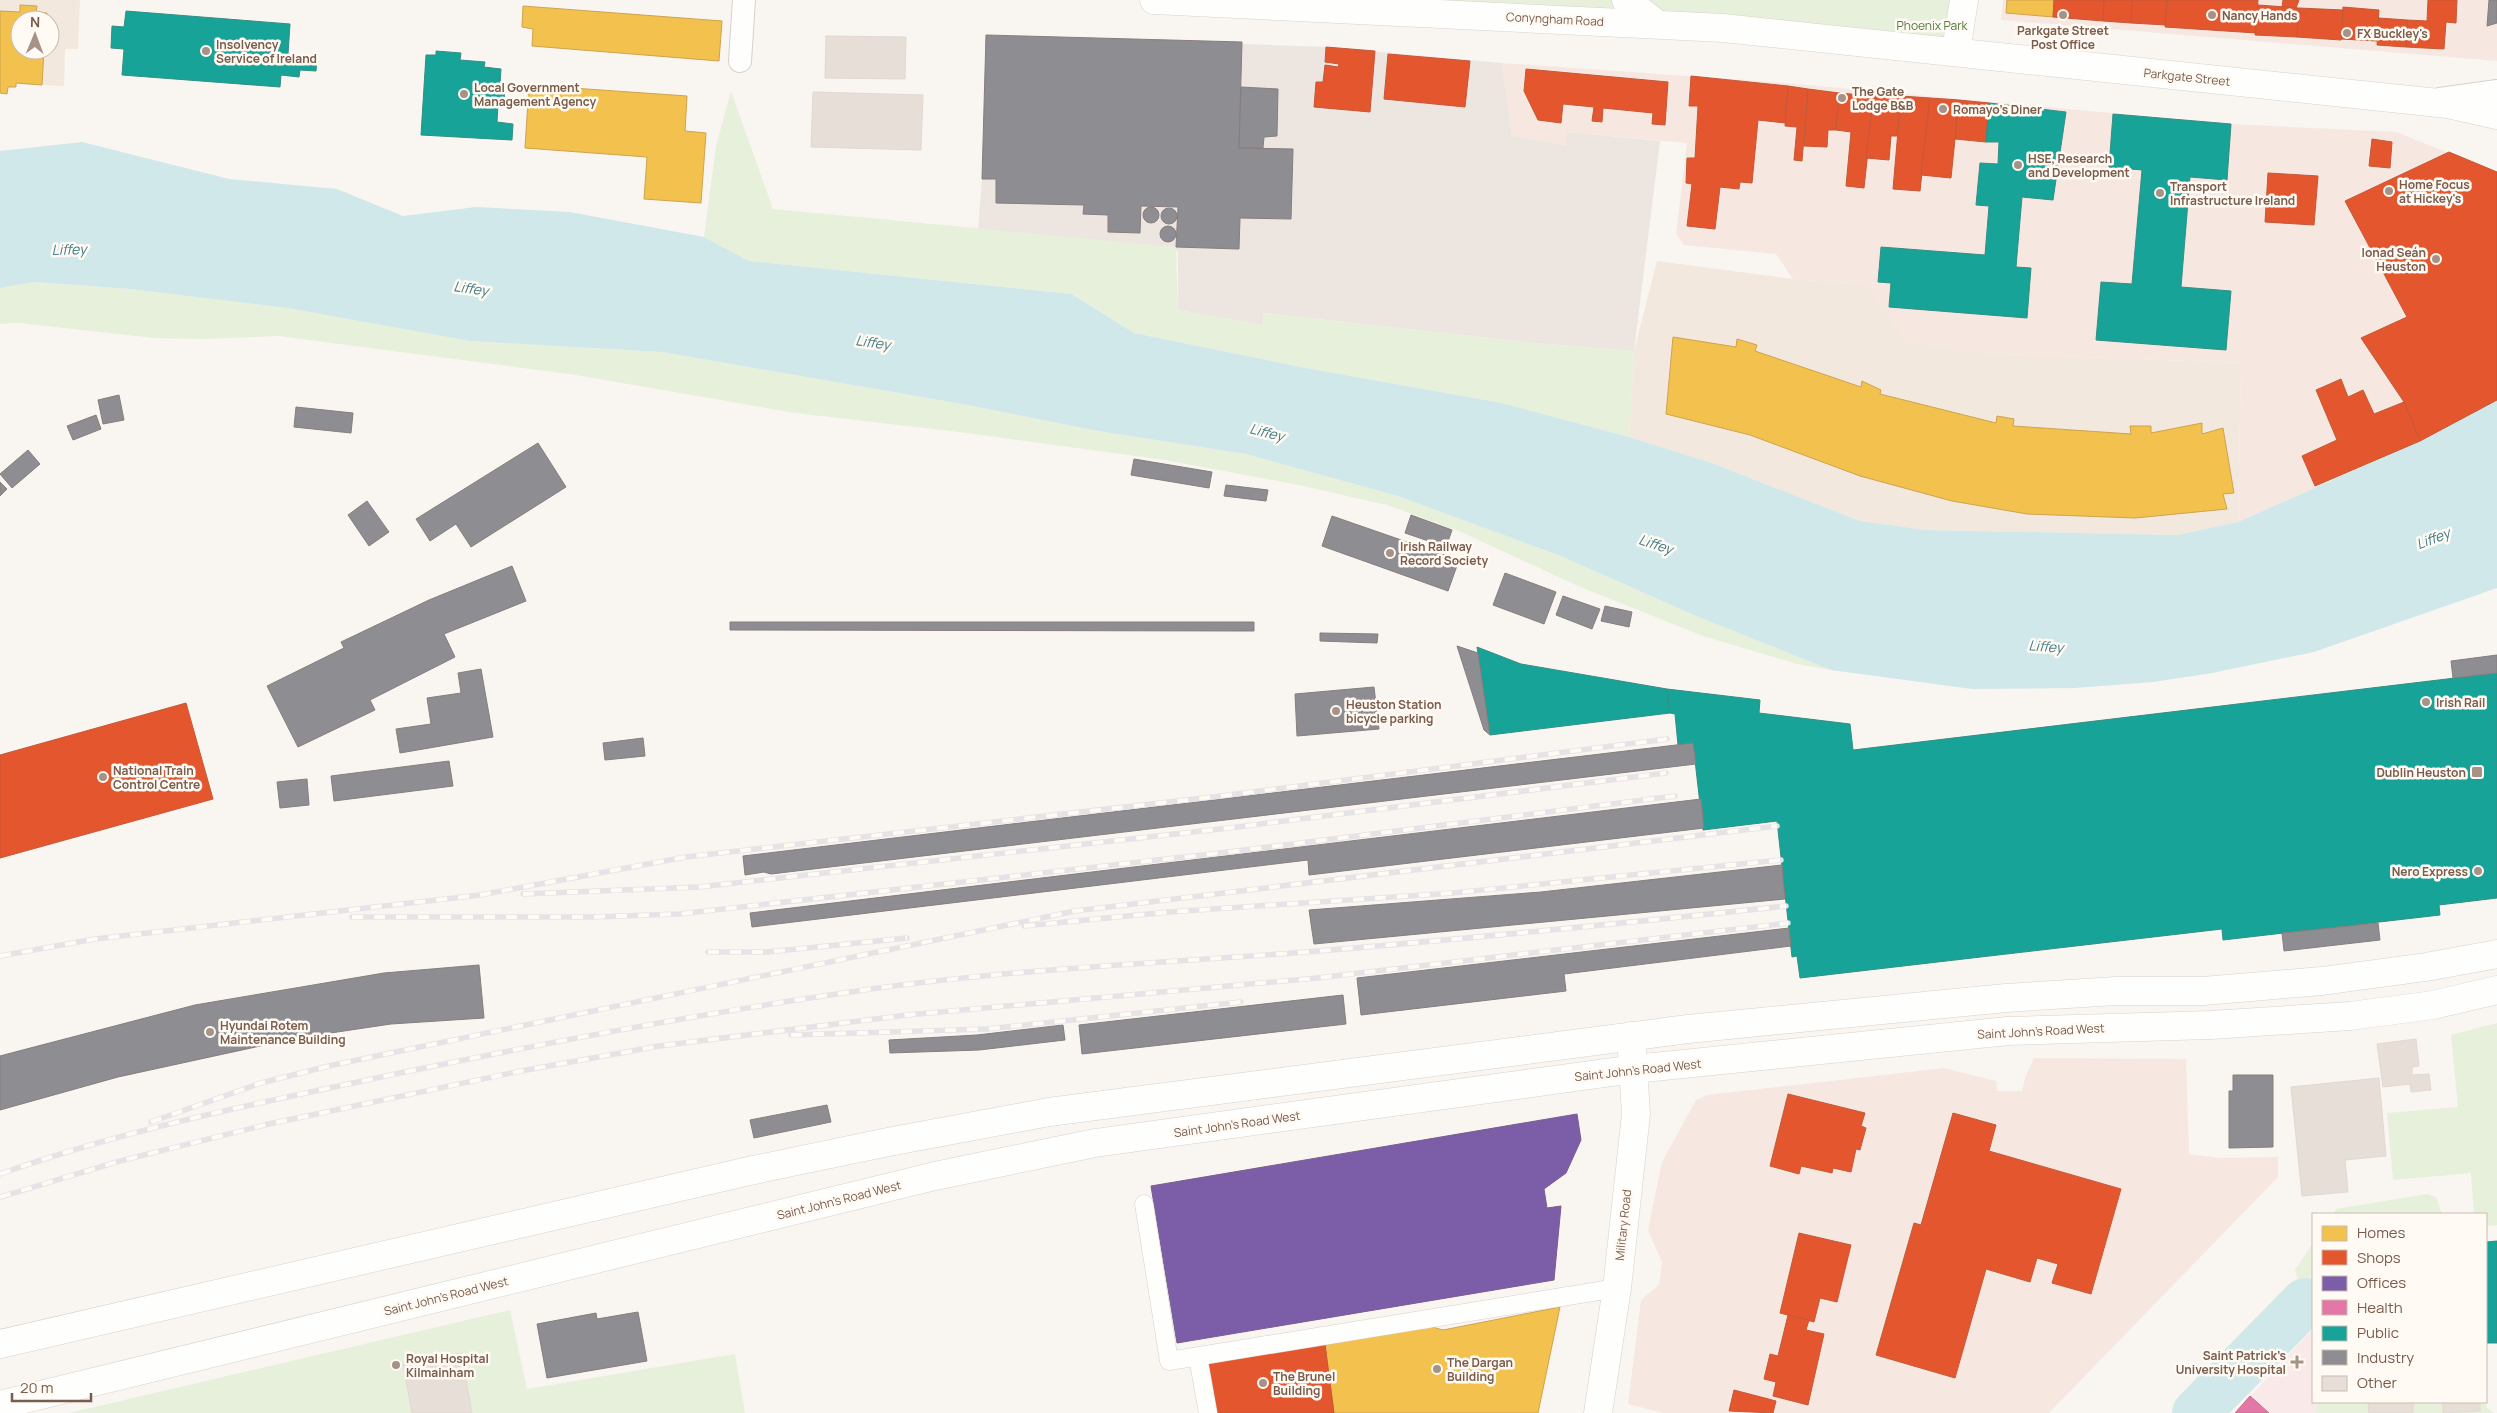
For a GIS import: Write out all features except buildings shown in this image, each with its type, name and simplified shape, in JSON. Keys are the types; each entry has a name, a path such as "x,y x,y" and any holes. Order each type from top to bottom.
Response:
{"main road":[{"name":"Conyngham Road","path":"1154,0 1509,8 1657,24 1723,28 1956,51"},
{"path":"1626,0 1657,24"},
{"path":"1956,51 1964,0"},
{"name":"Parkgate Street","path":"1956,51 2419,103 2448,104 2497,115"},
{"path":"0,1344 749,1171 888,1142 1049,1112 1631,1036 2006,998 2116,991 2203,991 2322,982 2426,967 2497,954"},
{"name":"Saint John's Road West","path":"0,1405 935,1176 1095,1143 1634,1069 2008,1031 2211,1025 2350,1016 2433,1005 2497,990"},
{"name":"Military Road","path":"1598,1413 1616,1288 1636,1114 1631,1036"}],"street":[{"path":"740,61 744,0"},
{"name":"Parkgate Street","path":"2419,103 2497,91"},
{"path":"1144,1204 1169,1361 1616,1288"},
{"path":"1198,1357 1208,1413"}],"shaded area":[{"path":"0,0 80,0 78,49 65,49 64,86 0,83"},
{"path":"2003,0 2497,0 2497,61 2001,20"},
{"path":"986,35 1326,47 1502,63 1512,136 1566,145 1567,132 1660,141 1634,351 1534,343 1264,313 1263,325 1178,310 1178,251 978,231 982,179"},
{"path":"1502,63 1786,83 2231,124 2396,132 2497,172 2497,400 2420,441 2238,522 2241,363 1978,353 1906,341 1864,284 1793,279 1776,254 1684,245 1676,234 1687,143 1567,132 1567,145 1512,136"},
{"path":"1657,261 1793,279 1865,284 1906,341 1978,353 2241,363 2238,522 2177,535 1926,530 1860,521 1712,463 1629,437 1634,351"},
{"path":"2034,1058 2186,1059 2189,1154 2219,1158 2278,1157 2278,1177 2049,1413 1663,1413 1628,1404 1641,1300 1659,1285 1662,1262 1648,1230 1662,1162 1696,1100 1707,1095 1944,1068 1996,1081 1997,1091 2022,1091 2026,1075"},
{"name":"Saint Patrick’s University Hospital","path":"2312,1330 2312,1403 2317,1403 2316,1413 2235,1413"}],"green space":[{"name":"Phoenix Park","path":"1437,0 1964,0 1956,51 1437,13"},
{"path":"731,91 773,209 1176,247 1178,310 1263,325 1264,313 1534,343 1634,351 1629,437 1502,403 1306,368 1134,333 1073,294 749,261 704,237 716,146"},
{"path":"34,282 130,289 287,308 470,341 662,352 962,404 1098,431 1246,454 1398,496 1563,557 1696,616 1831,670 1797,664 1703,636 1578,586 1459,531 1387,505 1299,485 1165,460 959,432 795,413 576,375 278,336 204,339 154,338 18,323 0,324 0,288"},
{"path":"2497,1023 2497,1225 2487,1226 2487,1213 2474,1213 2471,1173 2393,1180 2387,1113 2458,1107 2451,1035"},
{"path":"2427,1194 2436,1197 2442,1213 2334,1213 2336,1209"},
{"path":"2312,1244 2312,1323 2295,1270"},
{"name":"Royal Hospital Kilmainham","path":"510,1310 527,1389 735,1354 745,1413 69,1413"},
{"path":"2317,1403 2368,1403 2369,1413 2316,1413"},
{"path":"2413,1403 2443,1403 2443,1413 2413,1413"},
{"path":"2480,1403 2486,1403 2487,1408 2494,1413 2451,1413 2480,1411"}],"water":[{"name":"Liffey","path":"82,142 229,179 337,189 403,216 476,207 570,212 704,237 749,261 1072,294 1134,333 1306,368 1502,403 1629,437 1712,463 1860,521 1926,530 2177,535 2238,522 2420,441 2497,400 2497,588 2314,652 2212,673 2153,682 2075,688 1972,689 1831,670 1696,616 1563,557 1398,496 1246,454 1098,431 962,404 662,352 470,341 287,308 130,289 34,282 0,288 0,151"}],"waterway":[{"path":"2196,1413 2305,1302"}],"railway":[{"path":"0,956 95,939 480,895 686,857 1221,796 1667,739"},
{"path":"523,894 699,887 1229,828 1666,773"},
{"path":"352,917 593,917 679,914 1237,851 1675,796"},
{"path":"151,1122 261,1083 333,1065 1075,911 1777,826"},
{"path":"1024,926 1169,912 1453,893 1781,860"},
{"path":"0,1174 100,1142 201,1116 405,1072 696,1016 871,989 979,976 1366,947 1786,906"},
{"path":"0,1197 120,1161 269,1124 521,1071 659,1046 907,1015 1317,978 1788,923"},
{"path":"708,952 767,952 907,938"},
{"path":"791,1035 987,1029 1241,1002"}],"place":[{"name":"Parkgate Street Post Office","path":"2063,15"},
{"name":"Nancy Hands","path":"2212,15"},
{"name":"FX Buckley's","path":"2347,33"},
{"name":"Insolvency Service of Ireland","path":"206,51"},
{"name":"Local Government Management Agency","path":"464,94"},
{"name":"The Gate Lodge B&B","path":"1842,98"},
{"name":"Romayo's Diner","path":"1943,109"},
{"name":"HSE, Research and Development","path":"2018,165"},
{"name":"Home Focus at Hickey's","path":"2389,191"},
{"name":"Transport Infrastructure Ireland","path":"2160,193"},
{"name":"Ionad Seán Heuston","path":"2436,259"},
{"name":"Irish Railway Record Society","path":"1390,553"},
{"name":"Irish Rail","path":"2426,702"},
{"name":"Heuston Station bicycle parking","path":"1336,711"},
{"name":"Dublin Heuston","path":"2477,772"},
{"name":"National Train Control Centre","path":"103,777"},
{"name":"Nero Express","path":"2478,871"},
{"name":"Hyundai Rotem Maintenance Building","path":"210,1032"},
{"name":"Saint Patrick’s University Hospital","path":"2297,1362"},
{"name":"Royal Hospital Kilmainham","path":"396,1365"},
{"name":"The Dargan Building","path":"1437,1369"},
{"name":"The Brunel Building","path":"1263,1383"}]}
